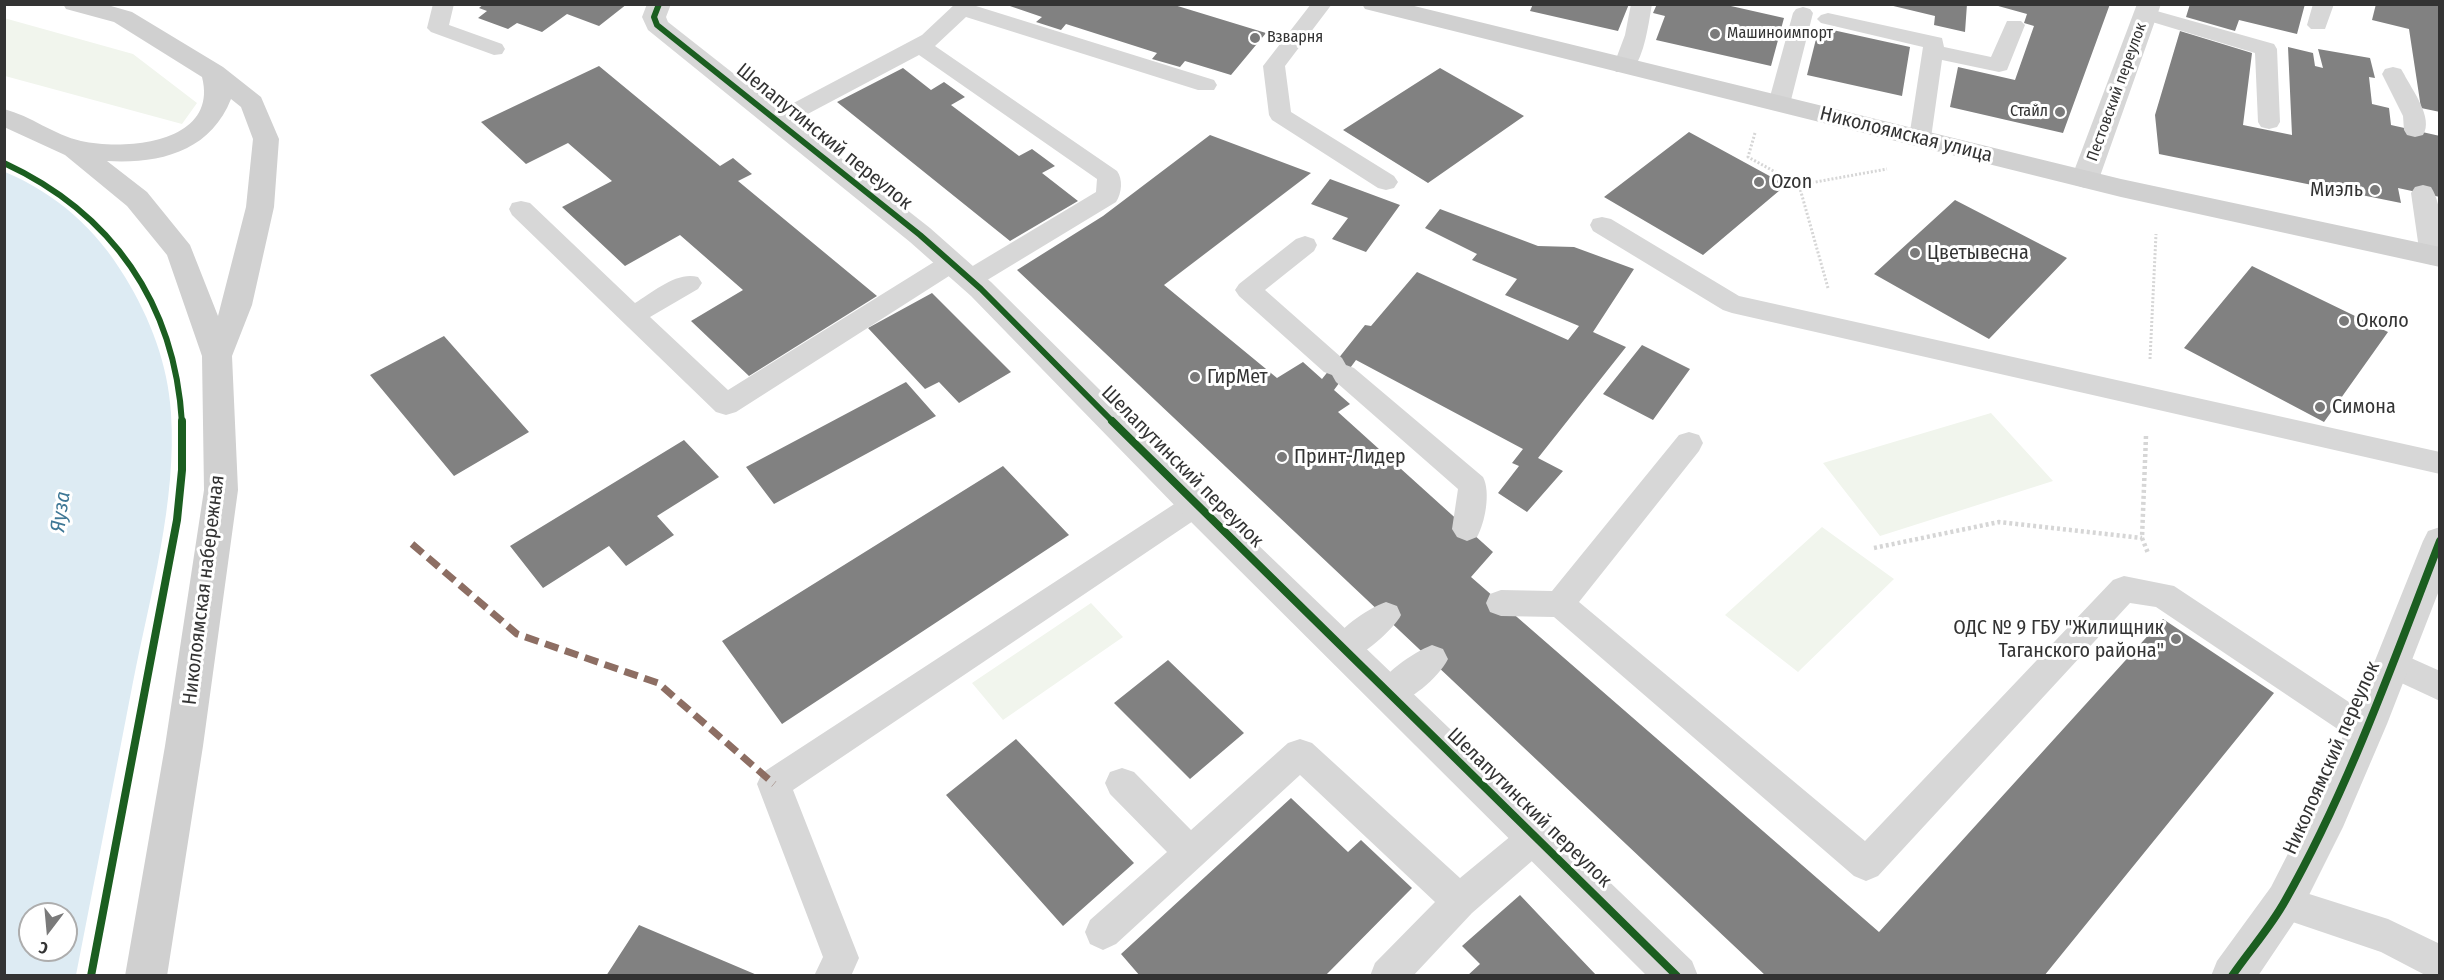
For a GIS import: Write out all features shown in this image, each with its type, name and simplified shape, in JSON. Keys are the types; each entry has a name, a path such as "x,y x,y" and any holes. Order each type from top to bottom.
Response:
{"main road":[{"path":"75,4 123,17 214,73 252,104 266,139 260,207 237,305 217,356"},
{"name":"Николоямская улица","path":"1374,4 2085,179 2436,256"},
{"path":"74,149 104,154 135,154 168,147 194,132 210,118 219,99 214,73"},
{"name":"Николоямская набережная","path":"4,117 74,149 137,199 180,252 217,356 221,490 184,746 146,975"}],"street":[{"name":"Шелапутинский переулок","path":"659,4 654,17 657,25 961,271 1195,505 1677,975"},
{"name":"Пестовский переулок","path":"2085,179 2148,9"},
{"name":"Николоямский переулок","path":"2232,975 2284,903 2393,664 2439,541"}],"lane":[{"path":"444,4 438,28 494,48"},
{"path":"1322,4 1274,66 1280,115 1386,182"},
{"path":"1624,67 1636,35 1642,4"},
{"path":"2318,26 2324,4"},
{"path":"777,121 930,40 965,7 1206,86"},
{"path":"2148,9 2266,49 2269,122"},
{"path":"1779,104 1803,13"},
{"path":"1828,19 1934,43 1920,138"},
{"path":"1933,51 1999,65 2014,25"},
{"path":"521,209 726,405 961,271 1108,196 1109,176 919,45"},
{"path":"2393,74 2414,116 2415,130"},
{"path":"2422,194 2436,256"},
{"path":"1602,225 1732,304 2439,463"},
{"path":"1305,245 1248,290 1473,485 1467,529"},
{"path":"632,316 689,283"},
{"path":"1560,604 1689,443"},
{"path":"832,975 841,958 774,784 1195,505"},
{"path":"1501,603 1560,604 1866,864 2124,589 2163,595 2364,730"},
{"path":"1343,649 1386,615"},
{"path":"1389,694 1432,659"},
{"path":"2393,664 2439,687"},
{"path":"1103,932 1300,754 1460,901"},
{"path":"1122,783 1191,853"},
{"path":"1388,975 1460,901 1535,837"},
{"path":"2284,903 2388,937 2439,963"}],"path":[{"path":"1755,132 1748,157 1799,185 1897,167"},
{"path":"1799,185 1840,328"},
{"path":"1874,548 1999,522 2142,538"}],"shaded area":[{"path":"4,18 133,54 197,103 182,124 5,76"},
{"path":"1991,413 2053,481 1880,536 1823,463"},
{"path":"1822,527 1894,579 1798,672 1725,615"},
{"path":"1091,603 1123,637 1003,720 972,683"}],"water":[{"name":"Яуза","path":"5,172 58,202 88,228 114,260 150,325 162,359 171,413 170,480 161,548 76,975 5,975"}],"building":[{"path":"484,4 627,4 599,26 567,14 542,32 517,23 508,29 478,18 487,11 479,8"},
{"path":"1004,4 1171,4 1266,33 1231,75 1185,61 1180,67 1152,59 1157,53 1066,24 1061,30 1036,22 1042,17"},
{"path":"1533,4 1629,4 1618,31 1530,11"},
{"path":"1657,4 1722,4 1784,18 1771,66 1656,40 1665,16 1653,13"},
{"path":"1885,4 1967,4 1965,32 1934,25 1935,16"},
{"path":"1991,4 2110,4 2063,133 1950,107 1958,67 2015,80 2034,26 2024,23 2027,14"},
{"path":"2190,4 2305,4 2297,34 2239,20 2235,31 2186,17"},
{"path":"2376,4 2440,4 2440,112 2421,108 2409,29 2372,20"},
{"path":"1819,27 1910,47 1902,96 1807,75"},
{"path":"2180,31 2252,53 2243,125 2292,135 2288,47 2313,53 2315,66 2323,68 2318,49 2370,58 2375,78 2369,77 2372,104 2389,108 2391,125 2440,136 2440,197 2398,188 2401,203 2159,154 2155,115"},
{"path":"599,66 720,166 733,158 752,174 738,181 877,296 749,376 691,321 743,290 680,235 625,266 562,207 612,181 568,143 526,164 481,122"},
{"path":"903,68 931,90 944,82 965,97 951,105 1019,156 1032,149 1055,166 1042,173 1078,201 1010,241 837,102"},
{"path":"1440,68 1524,116 1428,183 1343,130"},
{"path":"1689,132 1786,185 1703,255 1604,197"},
{"path":"1210,135 1311,173 1164,285 1277,378 1303,362 1322,379 1365,325 1371,326 1417,272 1568,340 1579,326 1505,295 1517,279 1472,260 1477,254 1425,228 1440,209 1538,246 1574,247 1634,269 1593,332 1626,347 1538,458 1563,471 1527,512 1498,493 1519,466 1512,463 1523,449 1356,360 1334,390 1350,404 1338,412 1493,552 1471,577 1879,932 2163,619 2274,693 2044,976 1766,976 1017,270 1103,216"},
{"path":"1330,179 1400,205 1366,252 1332,239 1348,218 1311,204"},
{"path":"1955,200 2067,258 1989,339 1874,274"},
{"path":"2252,266 2388,332 2324,422 2184,348"},
{"path":"932,293 1011,372 959,403 939,382 925,389 868,328"},
{"path":"444,336 529,432 454,476 370,375"},
{"path":"1642,345 1690,369 1653,420 1603,394"},
{"path":"906,382 936,416 774,504 746,467"},
{"path":"684,440 719,477 657,516 674,535 626,566 609,546 543,588 510,546"},
{"path":"1003,466 1069,535 782,724 722,641"},
{"path":"1168,660 1244,733 1190,779 1114,703"},
{"path":"1016,739 1134,863 1063,926 946,795"},
{"path":"1291,798 1348,852 1361,840 1412,888 1325,976 1140,976 1121,954"},
{"path":"1520,895 1597,976 1467,976 1480,964 1462,946"},
{"path":"639,925 757,975 757,976 606,976"}],"marked path":[{"path":"412,544 517,634 658,683 774,784"}],"cycle path":[{"path":"659,4 654,17 657,25 920,235 981,289 1195,505 1677,976"},
{"path":"4,163 44,183 80,208 124,255 137,274 161,323 176,371 182,421 182,470 177,520 91,976"},
{"path":"2232,976 2273,920 2308,858 2368,724 2440,541"}],"place":[{"name":"Машиноимпорт","path":"1715,34"},
{"name":"Взварня","path":"1255,38"},
{"name":"Стайл","path":"2060,112"},
{"name":"Ozon","path":"1759,182"},
{"name":"Миэль","path":"2375,190"},
{"name":"Цветывесна","path":"1915,253"},
{"name":"Около","path":"2344,321"},
{"name":"ГирМет","path":"1195,377"},
{"name":"Симона","path":"2320,407"},
{"name":"Принт-Лидер","path":"1282,457"},
{"name":"ОДС № 9 ГБУ \"Жилищник Таганского района\"","path":"2176,639"}]}
